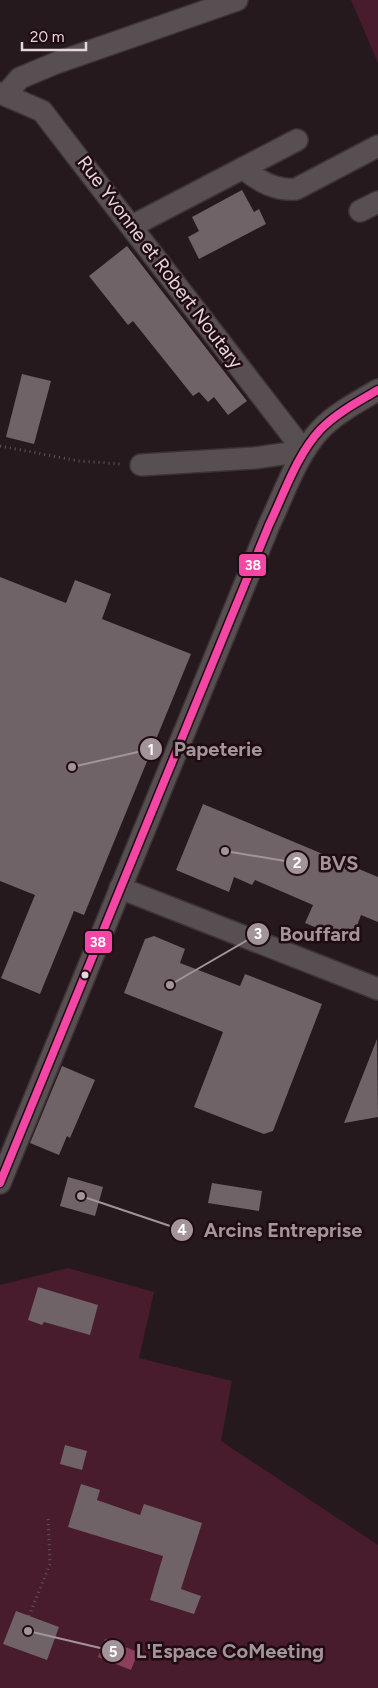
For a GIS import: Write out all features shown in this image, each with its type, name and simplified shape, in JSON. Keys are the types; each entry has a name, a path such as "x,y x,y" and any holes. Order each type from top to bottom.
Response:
{"street":[{"path":"3,94 20,78 56,63 237,0"},
{"name":"Rue Yvonne et Robert Noutary","path":"3,94 42,111 304,451"},
{"path":"132,226 297,140"},
{"path":"243,168 255,178 274,187 285,190 296,189 378,146"},
{"path":"0,1183 269,525 304,451 321,429 338,415 378,390"},
{"path":"141,465 254,458 304,451"},
{"path":"120,888 378,989"}],"path":[{"path":"0,446 80,461 141,465"},
{"path":"29,1616 50,1564 48,1518"}],"shaded area":[{"path":"351,0 378,0 378,63"},
{"path":"68,1268 154,1292 139,1358 232,1381 221,1441 378,1545 378,1688 0,1688 0,1285"},
{"path":"105,1639 138,1652 131,1670 98,1657"}],"building":[{"path":"242,190 254,212 259,209 266,224 199,259 188,237 199,231 192,217"},
{"path":"127,246 247,401 228,415 214,397 208,402 199,392 193,396 133,321 128,325 89,276"},
{"path":"22,374 51,381 34,444 6,437"},
{"path":"0,577 66,603 75,580 111,594 102,619 191,654 84,915 74,911 40,994 1,978 35,895 0,881"},
{"path":"203,804 378,877 378,922 361,915 351,942 305,923 313,905 255,880 252,885 234,877 229,892 176,870"},
{"path":"154,936 185,949 180,963 240,986 245,974 322,1004 273,1131 264,1134 194,1107 223,1032 124,993 145,939"},
{"path":"377,1039 378,1117 344,1123"},
{"path":"62,1066 95,1080 70,1138 67,1136 59,1155 30,1143"},
{"path":"68,1177 103,1187 95,1216 60,1206"},
{"path":"212,1183 262,1191 259,1211 208,1203"},
{"path":"38,1287 98,1305 90,1335 44,1322 42,1325 28,1320"},
{"path":"65,1445 87,1451 82,1470 60,1464"},
{"path":"81,1484 100,1490 97,1500 140,1515 144,1504 202,1523 181,1589 201,1596 194,1614 150,1600 163,1556 68,1527"},
{"path":"16,1611 59,1627 47,1660 3,1644"}],"transit line":[{"name":"38","path":"0,1183 269,525 291,476 304,451 326,424 355,403 378,390"}],"place":[{"name":"Papeterie","path":"72,767"},
{"name":"BVS","path":"225,851"},
{"name":"Bouffard","path":"170,985"},
{"name":"Arcins Entreprise","path":"81,1196"},
{"name":"L'Espace CoMeeting","path":"28,1631"}]}
